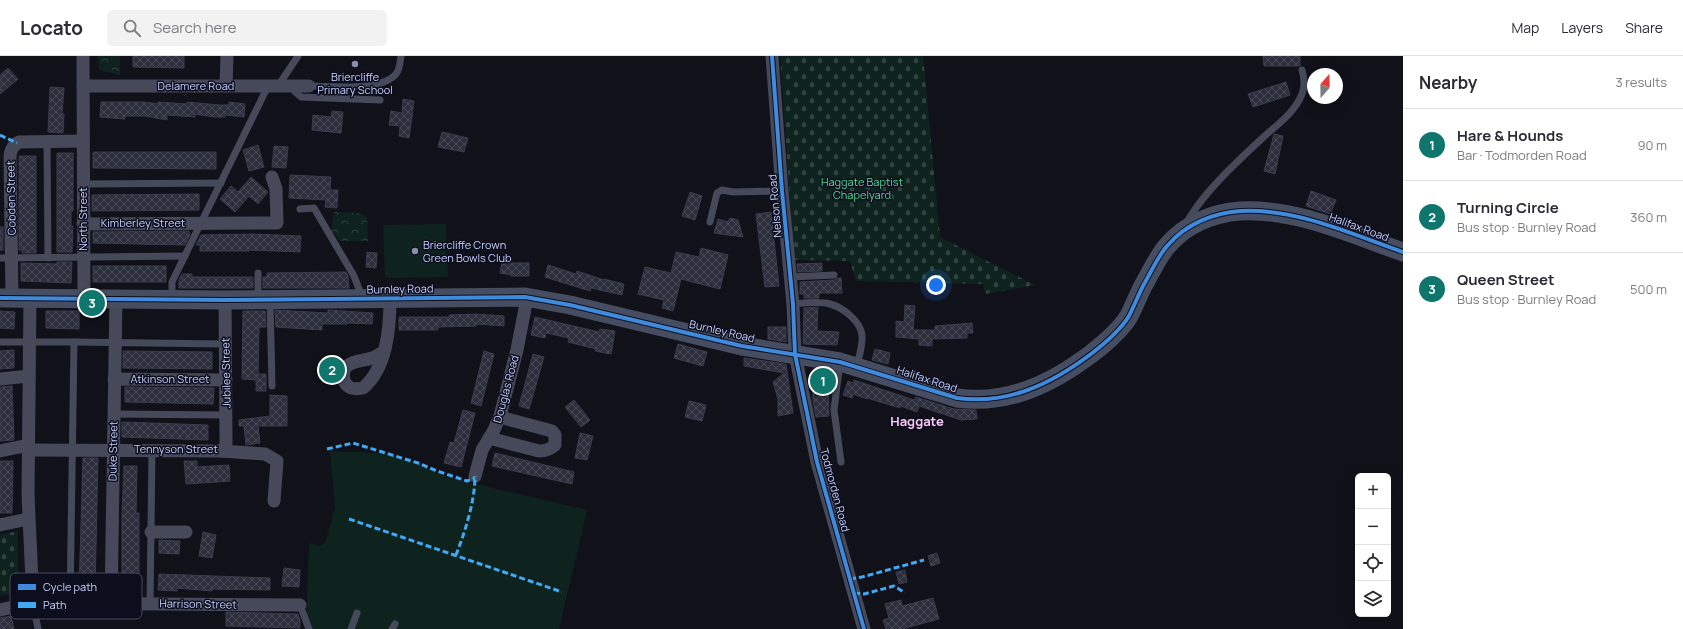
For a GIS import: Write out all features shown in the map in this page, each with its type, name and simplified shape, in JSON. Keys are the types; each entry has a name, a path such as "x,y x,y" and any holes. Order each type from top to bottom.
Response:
{"street":[{"name":"North Street","path":"83,56 84,298"},
{"path":"226,86 227,56"},
{"name":"Nelson Road","path":"772,56 782,191 791,277 795,354"},
{"name":"Delamere Road","path":"83,86 309,86"},
{"name":"Cobden Street","path":"31,573 28,519 30,342 14,297 6,258 5,179 13,145 19,142 83,141"},
{"name":"Kimberley Street","path":"83,224 276,223 276,189 272,177"},
{"name":"Halifax Road","path":"795,354 848,364 957,398 974,400 997,399 1031,390 1071,369 1106,342 1128,317 1167,246 1184,230 1208,217 1240,211 1278,213 1318,222 1403,252"},
{"name":"Burnley Road","path":"14,297 225,300 527,298 570,305 742,346 795,354"},
{"name":"Duke Street","path":"112,573 116,298"},
{"path":"383,352 388,337 390,322 390,298"},
{"name":"Douglas Road","path":"475,476 482,450 500,417 517,350 527,298"},
{"name":"Jubilee Street","path":"224,448 226,415 225,300"},
{"name":"Todmorden Road","path":"795,354 817,462 864,629"},
{"path":"0,379 29,376"},
{"name":"Atkinson Street","path":"114,379 226,380"},
{"path":"489,438 538,451 552,449 555,445 555,435 552,431 500,417"},
{"name":"Tennyson Street","path":"0,451 29,447 72,450 224,448 265,454 277,461 274,501"},
{"path":"0,525 28,519"},
{"path":"151,532 186,532"},
{"name":"Harrison Street","path":"142,604 300,605"},
{"name":"Harrison Street","path":"0,610 10,608"}],"lane":[{"path":"172,299 172,282 221,183 278,86 298,56"},
{"path":"309,86 367,86 381,83 390,79 397,72 401,56"},
{"path":"1184,230 1193,211 1212,189 1288,115 1302,94 1304,78 1302,70"},
{"path":"278,86 301,97 380,100"},
{"path":"47,141 48,258"},
{"path":"83,184 221,183"},
{"path":"710,222 717,193 722,190 733,192 782,191"},
{"path":"300,209 314,208 354,276 359,289 358,298"},
{"path":"6,258 185,256"},
{"path":"258,273 264,300 272,386"},
{"path":"791,277 834,276"},
{"path":"793,304 830,304 843,310 854,318 861,330 862,337 848,364 834,410 841,462"},
{"path":"0,342 225,344"},
{"path":"70,573 74,342"},
{"path":"114,414 226,415"},
{"path":"150,604 152,450"},
{"path":"300,605 309,629"},
{"path":"351,629 357,613"},
{"path":"36,619 38,629"}],"green space":[{"path":"98,56 120,56 120,75 99,70"},
{"name":"Haggate Baptist Chapelyard","path":"780,56 923,56 940,237 1035,285 985,294 983,284 856,281 850,261 794,260"},
{"path":"334,212 360,213 367,217 368,241 340,241 331,230"},
{"name":"Briercliffe Crown Green Bowls Club","path":"446,224 448,277 385,278 383,225"},
{"path":"330,451 381,453 418,463 436,472 467,482 587,510 559,629 306,629 309,543 319,546 325,543 335,508"},
{"path":"18,531 18,573 10,573 10,594 0,596 0,535"}],"building":[{"path":"133,56 184,56 184,68 133,67"},
{"path":"1263,56 1300,56 1300,66 1264,66"},
{"path":"8,68 18,79 0,94 0,75"},
{"path":"1286,82 1290,95 1253,107 1248,94"},
{"path":"50,87 64,88 62,114 64,114 63,133 48,132"},
{"path":"403,99 414,101 409,138 399,136 400,126 389,125 391,111 402,113"},
{"path":"101,102 145,102 158,104 158,102 187,104 187,102 229,105 229,102 245,104 244,117 225,115 225,117 214,117 195,114 195,117 167,115 167,120 145,116 125,116 125,119 100,117"},
{"path":"332,111 343,112 341,133 312,130 313,115 331,117"},
{"path":"442,132 468,138 464,152 438,147"},
{"path":"1274,134 1283,136 1275,174 1264,171"},
{"path":"258,145 264,167 249,171 243,150"},
{"path":"274,146 288,147 286,168 272,167"},
{"path":"93,152 216,152 216,169 93,168"},
{"path":"57,153 73,153 73,211 71,211 71,226 73,226 72,252 57,252"},
{"path":"19,156 36,156 36,253 22,253 22,250 19,250"},
{"path":"290,175 331,177 330,190 338,190 337,208 325,207 326,200 289,198"},
{"path":"251,177 268,192 258,204 249,196 235,212 220,199 231,186 238,192"},
{"path":"1311,191 1336,200 1330,214 1306,206"},
{"path":"690,192 702,196 695,220 682,216"},
{"path":"199,194 199,210 92,211 92,195"},
{"path":"771,212 779,286 765,287 756,214"},
{"path":"730,218 738,220 743,237 714,233 718,219 728,222"},
{"path":"0,227 3,227 3,250 0,250"},
{"path":"189,231 190,235 185,245 93,243 93,232"},
{"path":"254,234 301,236 300,252 249,250 200,251 200,245 196,245 201,235"},
{"path":"701,248 728,255 720,289 681,279 673,311 662,308 664,300 638,294 645,267 671,273 676,252 699,257"},
{"path":"367,252 377,253 376,268 366,267"},
{"path":"57,262 72,262 71,283 21,281 21,263 57,264"},
{"path":"502,263 529,263 529,276 511,276 500,273"},
{"path":"822,263 822,271 798,272 797,264"},
{"path":"548,265 576,274 577,271 604,280 624,284 622,295 591,288 590,291 545,277"},
{"path":"93,266 166,266 166,282 93,282"},
{"path":"346,272 348,276 349,288 263,288 263,277 267,277 267,273"},
{"path":"182,274 192,274 192,277 253,277 253,288 179,288 179,280"},
{"path":"841,278 842,293 819,293 819,298 804,298 804,294 800,294 800,282 834,280"},
{"path":"905,305 915,306 913,330 935,330 935,326 972,323 973,333 967,333 967,338 932,339 932,346 919,345 919,339 896,337 896,321 904,322"},
{"path":"818,307 817,331 839,332 837,345 803,344 804,308"},
{"path":"275,310 328,313 328,310 373,313 372,324 322,324 322,330 276,327"},
{"path":"0,311 15,312 14,329 0,328"},
{"path":"46,311 79,311 79,329 46,328"},
{"path":"243,311 265,311 266,327 259,327 258,374 266,374 266,391 256,391 256,380 242,379"},
{"path":"475,314 504,316 504,326 476,324 476,326 438,327 438,330 399,330 399,317 449,317 449,315"},
{"path":"535,317 599,332 600,329 615,331 611,354 595,351 596,349 568,342 569,338 546,333 545,338 531,335"},
{"path":"768,327 786,327 786,342 768,339"},
{"path":"678,344 707,352 703,366 674,358"},
{"path":"875,349 890,353 888,364 872,360"},
{"path":"14,350 14,368 0,369 0,351"},
{"path":"123,351 212,352 212,369 123,368"},
{"path":"484,351 494,354 481,406 471,403"},
{"path":"533,354 544,357 529,409 519,406"},
{"path":"744,358 786,364 793,413 778,416 778,399 773,382 784,373 744,366"},
{"path":"828,372 829,416 816,417 813,401 812,373"},
{"path":"854,380 914,400 916,397 954,409 976,410 977,419 961,420 919,406 917,412 901,406 900,408 853,394 852,398 843,395 848,381 853,383"},
{"path":"12,386 14,440 0,441 0,387"},
{"path":"125,387 214,388 213,404 125,402"},
{"path":"270,395 287,396 287,426 258,426 260,443 246,445 244,426 239,426 239,420 270,416"},
{"path":"574,400 590,420 581,427 565,407"},
{"path":"689,401 706,405 702,421 685,417"},
{"path":"463,410 475,413 461,467 444,463 450,442 454,443"},
{"path":"122,422 208,425 208,440 122,437"},
{"path":"580,433 593,436 587,460 575,458"},
{"path":"495,453 574,472 572,484 492,466"},
{"path":"83,458 98,458 95,573 80,573"},
{"path":"0,461 13,461 12,513 0,513"},
{"path":"184,461 197,461 197,467 229,465 230,481 186,484"},
{"path":"124,466 137,466 136,513 139,513 139,573 122,573"},
{"path":"203,532 216,535 212,558 199,556"},
{"path":"159,540 180,541 179,554 159,553"},
{"path":"937,553 940,563 931,566 928,556"},
{"path":"284,568 300,570 299,587 282,586"},
{"path":"905,570 907,582 899,584 896,572"},
{"path":"159,574 270,578 270,590 212,589 212,591 177,588 177,591 158,590"},
{"path":"933,598 939,619 902,629 886,629 883,620 889,618 885,604 901,600 902,606"},
{"path":"226,612 298,614 300,628 226,626"},
{"path":"10,616 14,629 0,629 0,618"}],"marked path":[{"path":"0,135 17,143"},
{"path":"327,449 353,443 418,463 467,481 475,478"},
{"path":"456,555 471,506 475,486 475,476"},
{"path":"349,519 562,592"},
{"path":"850,579 924,560"},
{"path":"854,593 864,594 894,586 905,593"}],"cycle path":[{"path":"772,56 782,191 793,304 795,354 817,462 864,629"},
{"path":"0,298 225,300 525,297 570,305 742,346 840,362 957,398 976,399 994,398 1028,390 1060,375 1091,354 1112,337 1125,322 1143,286 1165,249 1183,231 1210,217 1240,211 1261,211 1282,214 1302,218 1343,230 1403,252"}],"place":[{"name":"Briercliffe Primary School","path":"355,64"},
{"name":"Briercliffe Crown Green Bowls Club","path":"415,251"},
{"name":"Queen Street","path":"92,303"},
{"name":"Turning Circle","path":"332,370"},
{"name":"Hare & Hounds","path":"823,381"}],"district":[{"name":"Haggate","path":"917,421"}]}
